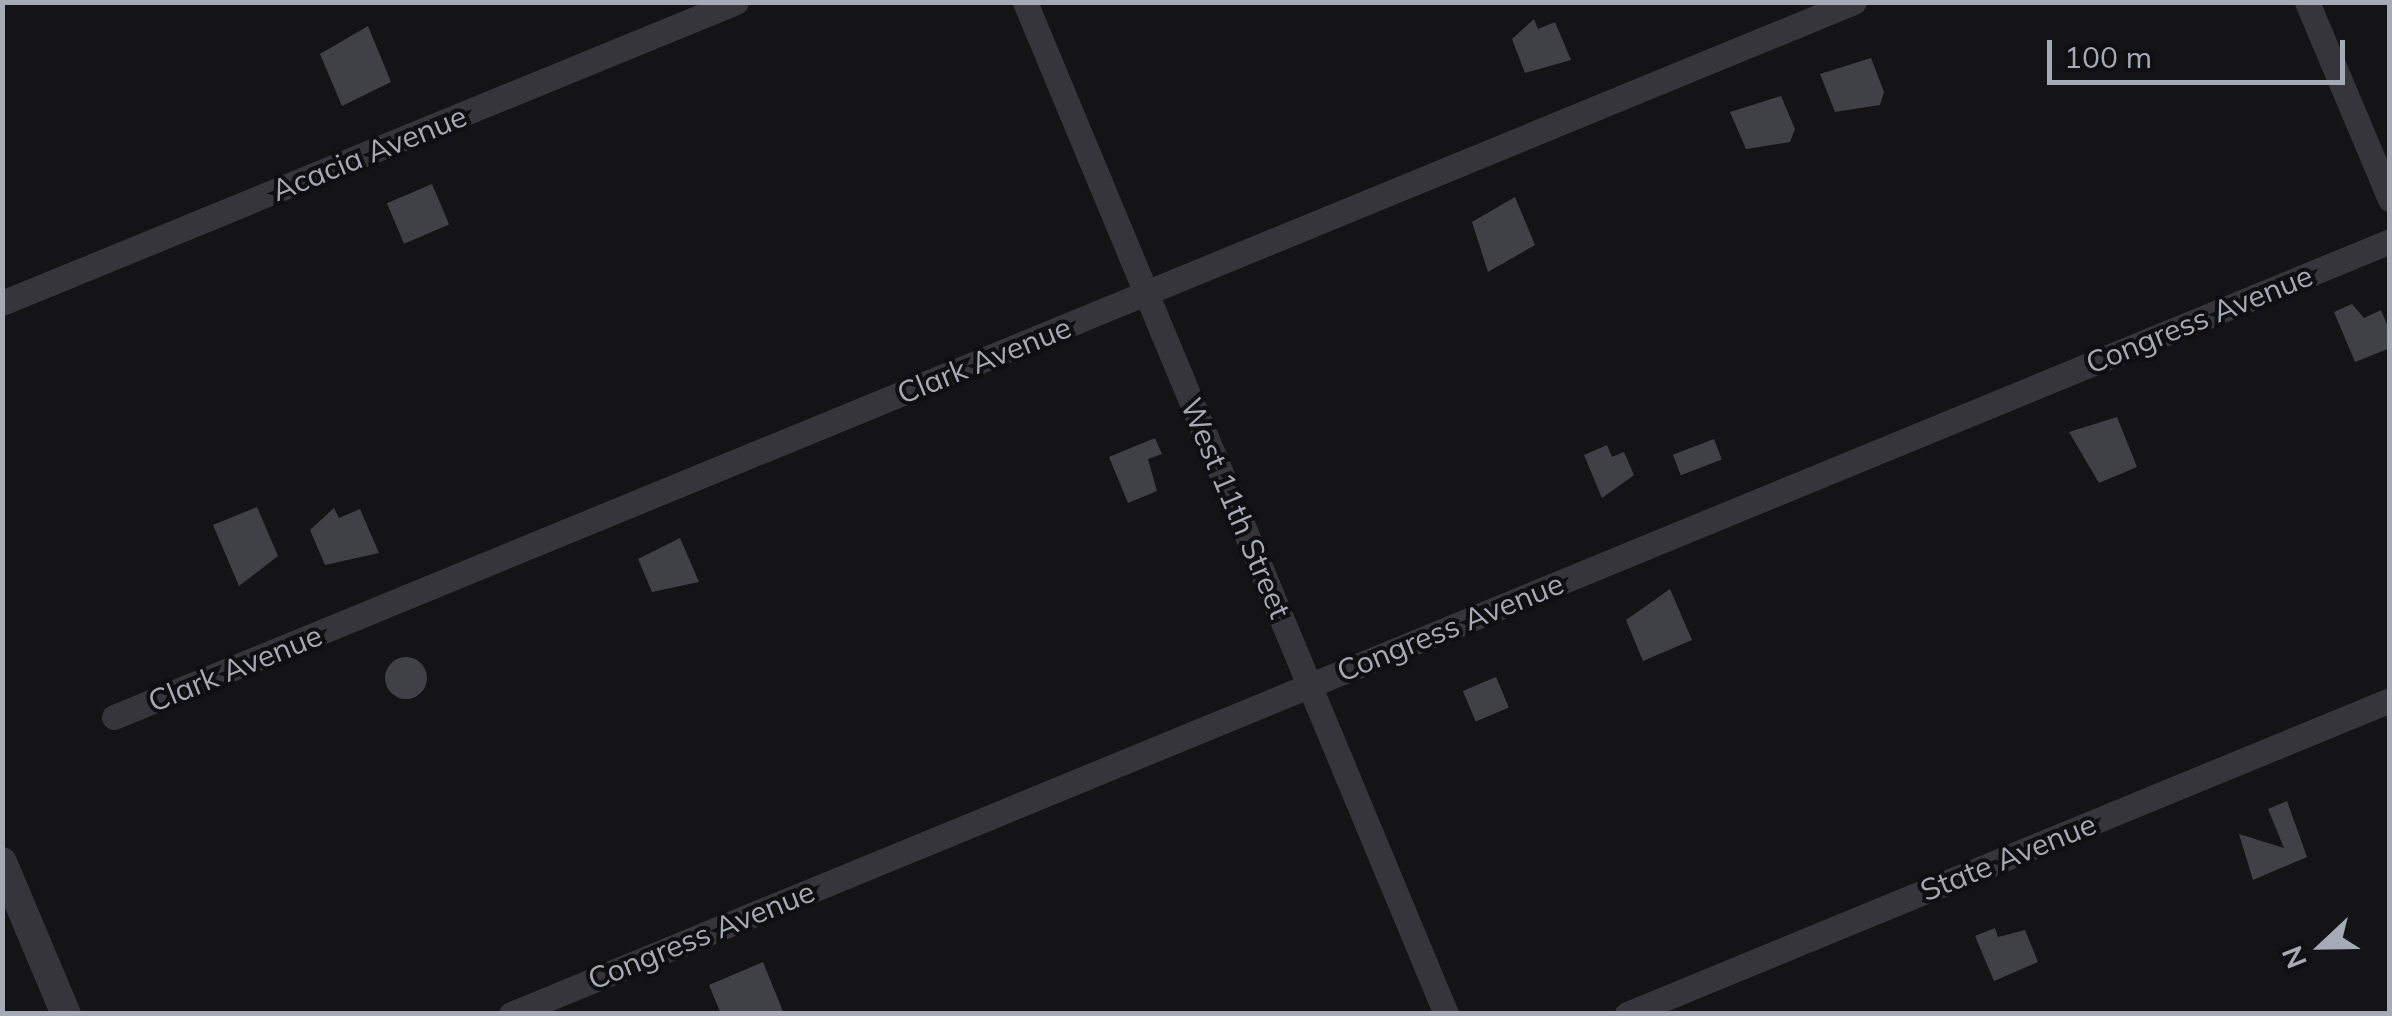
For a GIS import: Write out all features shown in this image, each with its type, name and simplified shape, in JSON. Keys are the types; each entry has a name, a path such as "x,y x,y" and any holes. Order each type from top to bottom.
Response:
{"street":[{"name":"Acacia Avenue","path":"2,303 736,2"},
{"name":"West 11th Street","path":"1025,2 1446,1014"},
{"name":"Clark Avenue","path":"114,717 1854,2"},
{"path":"2307,2 2390,199"},
{"name":"Congress Avenue","path":"511,1014 2390,241"},
{"name":"State Avenue","path":"1627,1014 2390,700"},
{"path":"2,862 66,1014"}],"building":[{"path":"1534,19 1538,29 1555,22 1571,60 1525,73 1512,39"},
{"path":"368,26 391,82 342,106 320,54"},
{"path":"1871,58 1884,92 1880,105 1835,112 1820,74"},
{"path":"1781,96 1795,129 1790,142 1746,149 1730,112"},
{"path":"432,184 449,225 404,244 387,203"},
{"path":"1515,197 1535,245 1488,272 1472,222"},
{"path":"2352,304 2364,318 2381,310 2390,332 2390,348 2355,362 2334,312"},
{"path":"2117,417 2137,467 2099,483 2069,432"},
{"path":"1155,438 1162,454 1148,459 1157,491 1128,503 1109,457"},
{"path":"1714,439 1722,460 1681,475 1673,455"},
{"path":"1607,445 1612,457 1624,452 1634,475 1602,498 1584,455"},
{"path":"257,507 278,556 239,586 213,525"},
{"path":"334,508 339,518 360,509 379,553 325,565 310,530"},
{"path":"680,538 699,582 652,592 638,559"},
{"path":"1670,589 1692,640 1643,661 1626,620"},
{"path":"406,657 421,663 427,678 421,693 406,699 391,693 385,678 391,663"},
{"path":"1496,677 1509,707 1476,721 1463,691"},
{"path":"2287,801 2307,857 2253,880 2239,834 2284,848 2268,809"},
{"path":"1995,928 1998,937 2025,930 2038,962 1994,981 1975,936"},
{"path":"763,962 784,1014 721,1014 709,985"}]}
